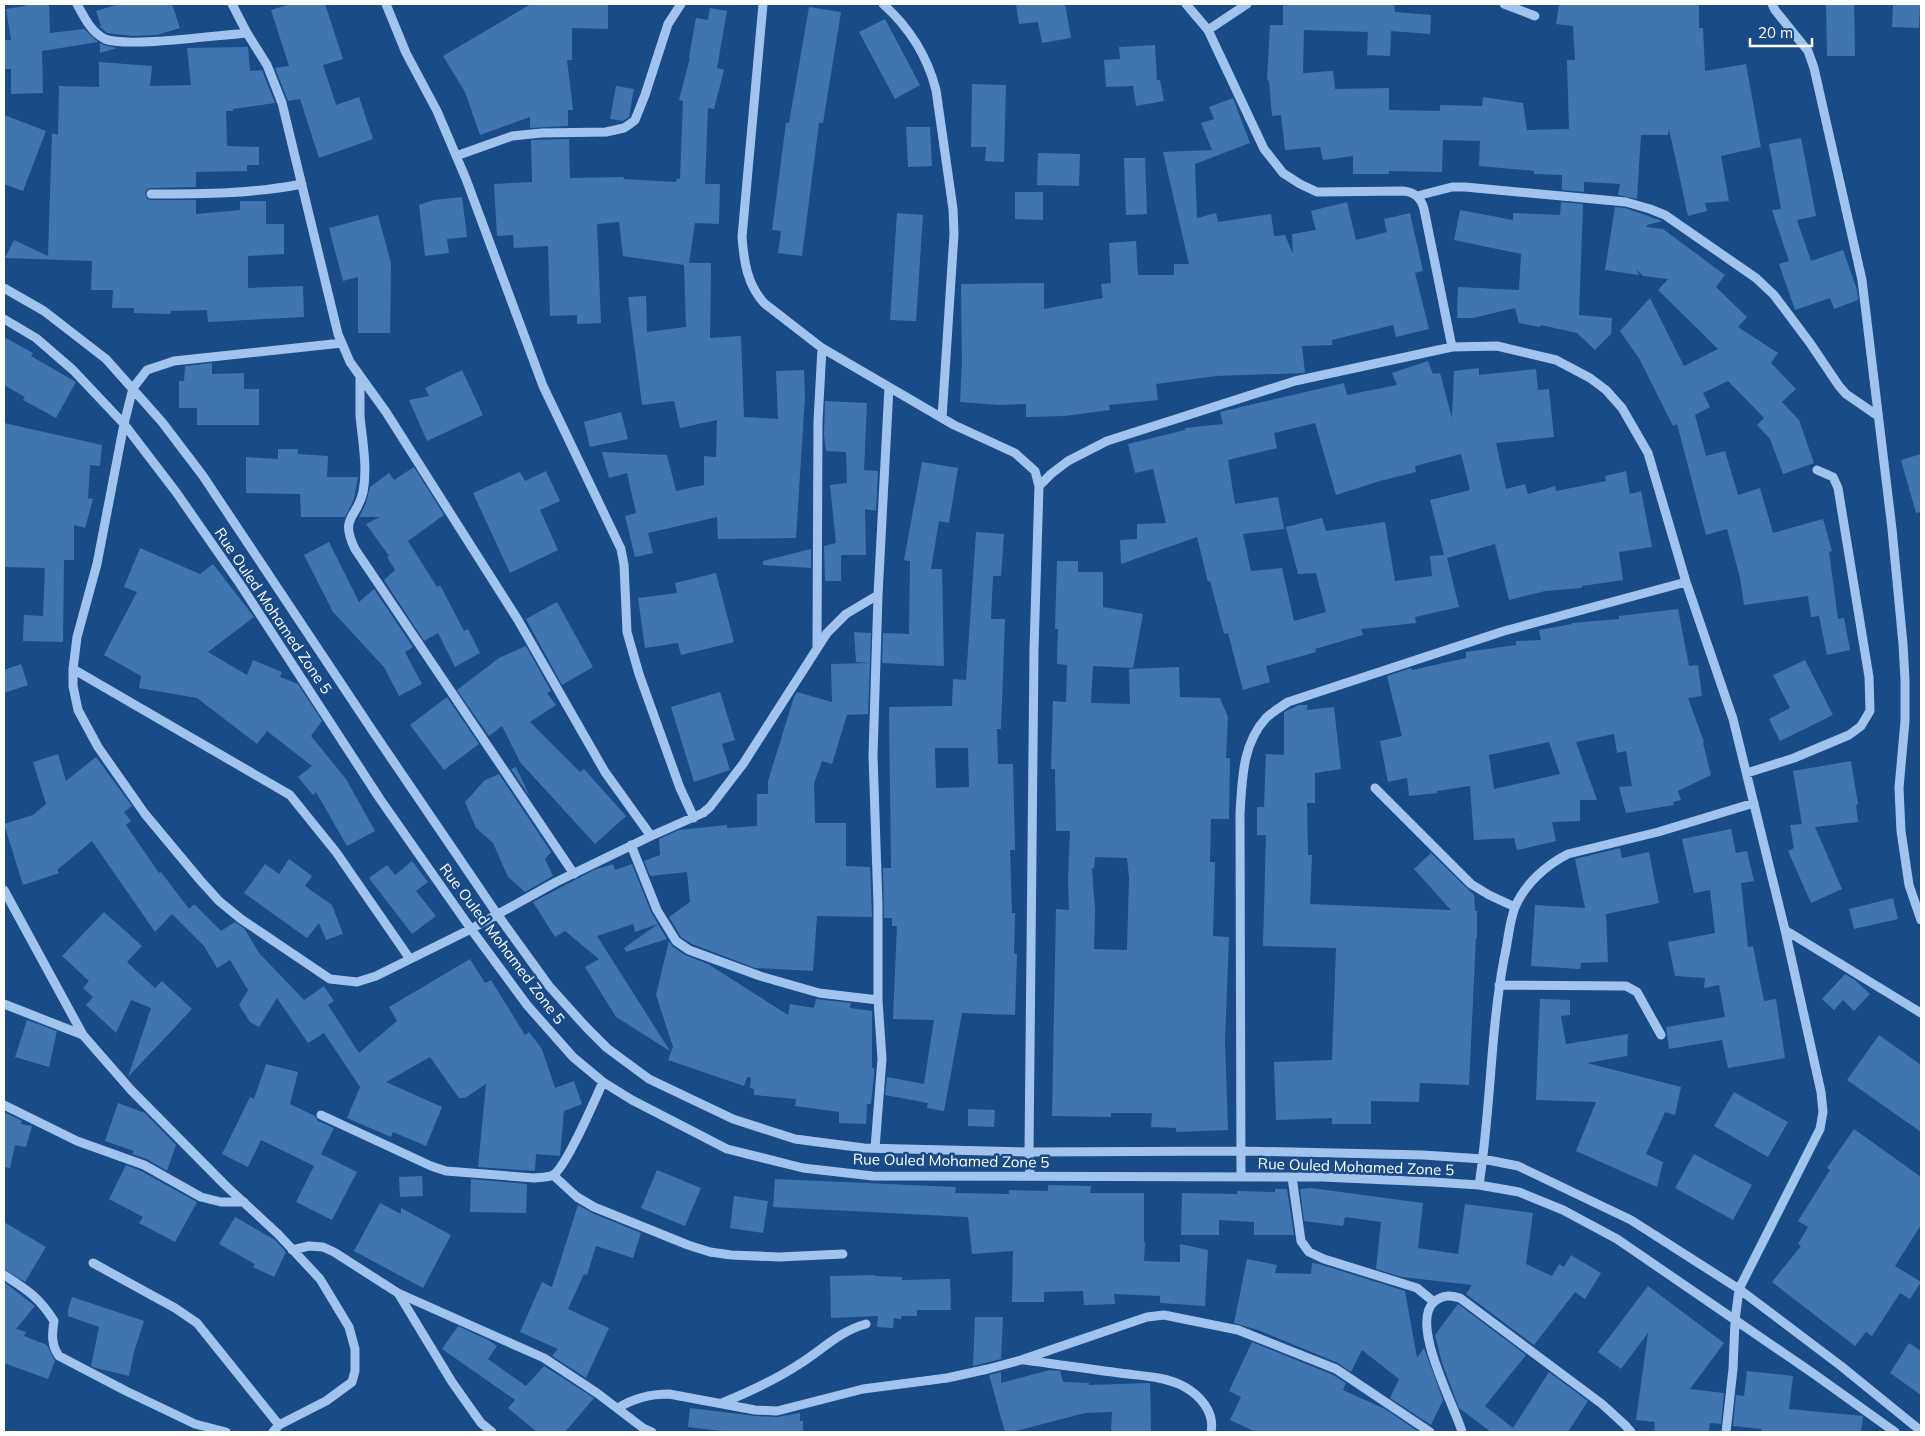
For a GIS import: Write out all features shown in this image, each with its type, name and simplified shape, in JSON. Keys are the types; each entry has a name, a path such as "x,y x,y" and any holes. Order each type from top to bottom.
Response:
{"street":[{"path":"77,4 94,32 106,39 117,42 145,42 247,33"},
{"path":"232,4 267,65 282,102 338,334 350,362 386,412 518,620 605,772 651,836"},
{"path":"386,4 406,53 437,111 456,156 543,386 621,549 624,565 627,632 639,674 667,753 694,818"},
{"path":"456,156 512,136 542,133 606,132 624,128 630,124 635,120 645,95 668,24 681,4"},
{"path":"763,4 742,237 744,262 750,283 756,294 764,303 822,348 942,418 1014,453 1035,471 1039,486 1034,648 1030,1176"},
{"path":"883,4 893,12 917,42 932,72 951,191 954,243 942,418"},
{"path":"1186,4 1208,30 1264,149 1283,173 1317,192 1409,191 1418,196 1424,209 1452,347"},
{"path":"1208,30 1247,4"},
{"path":"1504,4 1535,16"},
{"path":"1772,4 1808,51 1814,68 1862,280 1892,529 1905,680 1905,721 1899,788 1901,831 1909,884 1921,920"},
{"path":"151,194 216,194 273,190 302,184"},
{"path":"1418,196 1452,187 1465,187 1626,202 1664,215 1756,278 1774,295 1846,394 1878,416"},
{"name":"Rue Ouled Mohamed Zone 5","path":"4,288 44,311 106,359 133,388 203,476 374,733 497,914 549,986 607,1048 649,1079 732,1119 795,1140 874,1148 1029,1152 1242,1151 1423,1155 1483,1159 1518,1166 1631,1220 1739,1289 1841,1366 1921,1430"},
{"name":"Rue Ouled Mohamed Zone 5","path":"4,319 36,338 73,370 124,424 176,492 240,584 380,799 527,1005 573,1057 603,1082 632,1100 727,1149 803,1168 873,1176 939,1178 1030,1176 1292,1177 1479,1185 1520,1192 1563,1210 1617,1239 1895,1432"},
{"path":"342,343 174,361 160,364 147,370 133,388 124,424 97,564 77,637 72,669 78,710 98,747 145,814 219,901 241,919 330,980 357,982 376,976 471,929 631,845 694,818 710,807 743,764 827,633 846,614 878,595"},
{"path":"1039,486 1068,461 1107,441 1295,381 1452,347 1497,346 1556,360 1590,378 1606,390 1622,408 1648,453 1686,582 1733,719 1785,930 1821,1092 1823,1112 1820,1129 1739,1289 1726,1432"},
{"path":"817,648 818,421 822,348"},
{"path":"360,376 360,415 364,464 363,492 349,522 349,536 355,549 574,874"},
{"path":"874,1148 882,1059 878,1000 878,904 873,755 878,595 889,387"},
{"path":"1747,773 1794,758 1841,739 1861,726 1870,711 1869,677 1838,488 1833,477 1817,470"},
{"path":"1241,1177 1240,814 1243,770 1248,748 1266,718 1288,702 1495,634 1686,582"},
{"path":"72,669 290,794 336,852 410,959"},
{"path":"1375,788 1472,884 1515,907"},
{"path":"1479,1185 1499,985 1515,907 1524,890 1555,860 1568,854 1658,832 1754,803"},
{"path":"631,845 657,910 676,941 689,950 760,976 819,994 878,1000"},
{"path":"4,890 83,1035 131,1090 320,1279 349,1326 355,1349 352,1382 326,1402 276,1429 197,1323 175,1308 93,1264"},
{"path":"1785,930 1921,1013"},
{"path":"1499,985 1626,986 1637,992 1661,1035"},
{"path":"4,1004 83,1035"},
{"path":"321,1115 431,1166 446,1171 534,1178 553,1175 559,1170 580,1132 603,1082"},
{"path":"4,1105 77,1140 144,1165 202,1197 221,1202 244,1202"},
{"path":"553,1175 594,1208 679,1242 710,1252 779,1257 843,1254"},
{"path":"1292,1177 1301,1241 1309,1252 1324,1259 1417,1288 1434,1302"},
{"path":"292,1250 309,1246 323,1247 398,1293 544,1358 571,1374 643,1428 652,1432"},
{"path":"4,1275 33,1294 45,1306 54,1320 52,1337 55,1350 60,1356 126,1391 195,1424 226,1432"},
{"path":"398,1293 452,1382 482,1423 492,1432"},
{"path":"1462,1432 1432,1356 1427,1331 1427,1315 1430,1306 1440,1298 1450,1295 1460,1298 1602,1404 1630,1432"},
{"path":"618,1408 636,1398 655,1394 670,1394 755,1410 777,1411 863,1389 947,1378 988,1369 1021,1360 1147,1317 1171,1316 1238,1330 1336,1368 1430,1432"},
{"path":"722,1404 799,1364 851,1328 866,1324"},
{"path":"1021,1360 1158,1378 1182,1385 1193,1392 1208,1409 1212,1427 1211,1432"}],"building":[{"path":"25,4 49,4 50,33 84,29 98,42 42,51 43,93 11,94 11,69 4,69 4,40 11,40 6,9 25,6"},
{"path":"119,4 172,4 180,28 157,35 132,36 107,33 99,26 101,26 96,11"},
{"path":"291,4 325,4 343,59 323,65 336,105 359,97 373,139 319,158 300,99 288,101 275,68 289,66 271,10"},
{"path":"531,4 608,4 608,29 572,28 572,60 567,60 573,110 568,110 568,126 530,128 530,117 480,135 465,92 443,56"},
{"path":"1016,4 1065,4 1071,38 1042,43 1038,22 1019,24"},
{"path":"1283,4 1394,4 1395,12 1431,15 1430,34 1391,31 1390,56 1367,55 1368,32 1304,30 1303,73 1333,71 1335,89 1389,88 1389,110 1440,111 1440,105 1482,106 1483,97 1523,103 1527,130 1569,129 1567,60 1575,60 1573,26 1556,24 1559,4 1699,4 1699,28 1703,28 1705,71 1746,64 1761,147 1721,156 1729,201 1705,203 1707,211 1688,216 1669,129 1668,135 1641,135 1637,199 1618,195 1620,184 1584,182 1584,192 1562,190 1562,175 1534,174 1534,171 1479,166 1480,141 1443,140 1442,172 1389,171 1389,174 1353,174 1353,156 1323,160 1320,147 1285,150 1281,115 1272,116 1269,81 1267,80 1270,25 1283,25"},
{"path":"1826,4 1854,4 1855,56 1827,56"},
{"path":"1893,4 1920,4 1919,28 1892,27"},
{"path":"809,7 841,12 823,123 819,123 802,256 778,253 781,231 772,230 786,123 789,123"},
{"path":"710,8 727,11 717,68 724,70 714,109 708,108 705,184 720,184 719,224 695,223 689,263 711,263 710,338 741,336 744,417 778,419 776,371 804,370 805,396 796,538 718,539 717,517 648,533 653,553 635,557 625,516 636,513 627,473 609,478 602,452 667,455 676,491 704,485 704,456 716,457 717,420 680,428 674,401 642,405 628,297 646,296 647,332 686,327 684,265 623,256 619,222 597,224 601,323 577,324 577,315 550,316 548,246 514,248 513,235 497,236 494,184 532,182 531,140 569,139 570,178 623,177 624,179 676,182 677,178 680,179 683,101 679,100 690,58 696,18 708,20"},
{"path":"885,19 920,85 895,99 859,32"},
{"path":"100,43 104,45 117,48 100,53"},
{"path":"1155,45 1157,80 1160,80 1164,101 1136,106 1133,86 1106,87 1104,60 1120,59 1119,47"},
{"path":"248,47 250,71 262,70 275,103 226,111 227,146 259,147 259,165 247,165 247,171 196,172 196,187 151,188 146,190 145,194 147,199 151,200 196,200 196,214 240,210 240,201 266,201 266,224 284,224 284,254 248,256 248,288 303,286 304,317 208,322 207,310 171,311 170,314 134,313 134,308 112,308 113,290 91,290 92,261 5,258 14,240 48,256 52,133 58,135 59,86 99,87 99,62 152,66 150,86 191,85 187,48"},
{"path":"972,84 1006,85 1004,162 985,161 986,147 971,147"},
{"path":"616,86 634,89 629,117 623,121 610,119"},
{"path":"1233,98 1250,143 1195,164 1197,218 1216,213 1218,222 1271,214 1274,236 1285,235 1293,254 1292,234 1316,230 1311,211 1347,202 1356,240 1387,232 1384,219 1410,213 1423,271 1415,273 1429,329 1396,337 1393,325 1332,340 1332,345 1302,346 1305,373 1216,376 1156,384 1158,400 1109,405 1110,410 1065,416 1026,417 1026,404 999,405 960,402 962,363 961,284 1044,283 1044,309 1103,298 1101,284 1111,283 1109,243 1136,241 1138,275 1174,275 1174,264 1189,264 1163,152 1212,150 1201,123 1214,119 1209,107"},
{"path":"4,115 46,131 23,191 4,184"},
{"path":"906,127 930,127 932,166 908,167"},
{"path":"1801,138 1816,216 1797,220 1811,261 1843,250 1857,290 1858,300 1834,309 1830,298 1795,310 1779,264 1789,261 1772,210 1781,209 1769,144"},
{"path":"1038,153 1080,154 1079,186 1037,185"},
{"path":"1124,158 1145,158 1147,214 1126,215"},
{"path":"1015,192 1043,192 1043,220 1015,219"},
{"path":"462,197 467,237 447,239 449,253 425,256 419,205 434,200"},
{"path":"1561,202 1583,204 1579,315 1612,318 1611,334 1595,350 1577,333 1541,325 1540,327 1519,323 1515,308 1473,318 1457,318 1458,287 1519,290 1521,254 1454,240 1460,210 1513,220 1513,213 1560,215"},
{"path":"1615,207 1625,208 1663,221 1647,225 1647,227 1663,229 1725,275 1716,287 1747,317 1738,327 1778,353 1771,363 1796,389 1782,402 1799,420 1814,463 1783,474 1770,439 1757,425 1764,418 1728,381 1703,393 1710,407 1695,415 1706,456 1725,451 1738,495 1760,488 1773,533 1823,519 1832,551 1829,552 1838,619 1844,618 1850,650 1827,655 1819,616 1811,617 1808,596 1744,605 1740,578 1727,529 1706,535 1677,424 1673,426 1640,360 1620,331 1650,298 1684,366 1718,349 1658,290 1668,279 1643,276 1636,269 1639,275 1605,270"},
{"path":"897,213 923,215 916,321 890,320"},
{"path":"378,215 391,263 390,333 358,333 358,277 343,281 329,228"},
{"path":"4,337 33,353 31,356 76,382 56,418 23,400 25,397 4,385"},
{"path":"1428,361 1433,374 1440,373 1452,418 1454,371 1479,368 1479,375 1536,369 1538,390 1549,389 1554,437 1496,443 1506,489 1525,484 1528,494 1555,486 1556,491 1606,481 1605,476 1626,471 1630,494 1641,491 1652,547 1619,552 1623,580 1582,586 1582,588 1545,591 1509,600 1495,544 1447,558 1459,607 1415,617 1416,623 1361,629 1363,635 1315,649 1316,652 1266,666 1270,682 1243,690 1228,633 1224,634 1210,581 1208,582 1197,537 1121,564 1120,540 1137,539 1137,524 1166,523 1153,469 1135,473 1128,444 1185,430 1185,428 1223,424 1220,412 1344,383 1347,395 1397,385 1392,373","holes":["1315,423 1336,495 1416,472 1415,466 1461,454 1470,490 1430,500 1444,555 1430,556 1432,576 1395,581 1385,522 1326,531 1322,518 1286,527 1298,574 1316,573 1326,612 1294,621 1282,568 1251,571 1243,534 1284,529 1278,497 1235,504 1228,460 1277,448 1274,433"]},
{"path":"212,363 212,374 244,373 244,389 259,389 259,425 197,425 197,408 179,408 179,381 184,381 185,366"},
{"path":"462,370 483,415 427,441 409,400 429,396 425,388"},
{"path":"825,401 867,403 864,470 878,471 876,511 865,509 866,555 841,555 841,581 825,581 824,546 836,543 830,485 847,483 846,452 826,451 824,435"},
{"path":"621,412 628,439 590,447 584,422"},
{"path":"4,423 102,445 100,466 90,465 88,498 93,499 85,528 74,525 74,560 64,560 63,642 23,641 24,615 43,616 45,568 4,567"},
{"path":"278,449 298,449 298,454 328,456 327,477 358,477 354,499 345,517 301,517 300,494 246,493 246,457 278,459"},
{"path":"1921,454 1921,512 1916,513 1901,460"},
{"path":"922,462 958,468 949,523 939,521 931,569 942,569 944,666 882,663 883,633 909,634 910,561 904,560"},
{"path":"414,467 444,515 408,541 437,587 440,585 464,631 468,629 480,653 455,667 438,633 424,641 384,580 395,570 387,557 389,556 366,524 380,517 359,517 366,503 370,487 389,473 394,480"},
{"path":"546,471 560,501 540,510 558,550 510,573 473,493 520,472 525,481"},
{"path":"976,532 1004,534 1001,576 993,576 991,619 1005,619 1001,729 997,729 998,764 1013,764 1015,850 1010,850 1012,913 1015,913 1014,953 1017,954 1015,1015 962,1013 944,1111 927,1108 928,1103 885,1095 887,1077 924,1084 934,1020 893,1019 897,926 892,926 892,918 884,918 883,868 891,868 889,707 952,706 953,679 966,680","holes":["935,748 968,748 969,787 936,788"]},
{"path":"329,542 359,602 374,589 413,647 405,652 422,684 399,696 384,667 333,612 304,555"},
{"path":"140,548 200,574 213,564 254,617 208,652 247,675 253,660 282,672 280,677 298,684 322,721 311,736 346,779 375,831 347,846 316,792 313,795 298,777 312,766 267,731 257,744 197,698 139,688 141,676 104,655 137,592 124,587"},
{"path":"811,549 811,568 763,565 763,561"},
{"path":"1057,561 1078,561 1078,572 1103,572 1103,607 1143,614 1133,668 1093,666 1091,703 1130,704 1129,669 1179,667 1180,697 1220,698 1228,717 1226,758 1230,758 1229,819 1211,819 1210,862 1215,862 1213,936 1229,937 1225,1041 1228,1130 1176,1132 1176,1128 1151,1127 1152,1113 1111,1113 1111,1117 1052,1116 1056,909 1069,910 1070,831 1056,831 1055,769 1051,769 1053,701 1066,702 1067,665 1057,664 1058,629 1055,629","holes":["1095,857 1127,858 1129,878 1127,950 1094,949 1095,910 1092,868 1094,868"]},
{"path":"716,573 734,642 681,655 678,643 645,648 638,598 677,593 675,583"},
{"path":"557,602 593,667 562,685 526,619"},
{"path":"1678,609 1689,666 1698,665 1702,696 1688,698 1704,742 1711,775 1678,791 1681,800 1673,802 1674,805 1626,813 1619,787 1632,786 1626,751 1617,753 1614,734 1576,742 1597,800 1580,800 1580,821 1552,822 1556,841 1517,850 1514,838 1474,840 1470,786 1437,791 1437,793 1409,796 1407,778 1388,782 1380,741 1402,736 1387,676 1411,668 1412,670 1466,658 1466,652 1516,645 1516,641 1541,640 1539,630 1572,623 1619,619 1619,616","holes":["1549,742 1560,774 1494,789 1489,755"]},
{"path":"854,632 871,633 870,663 856,662"},
{"path":"526,646 551,691 547,693 556,705 530,722 580,772 584,769 626,816 595,844 520,762 502,726 489,736 457,690 499,658"},
{"path":"1805,660 1833,715 1780,741 1769,719 1790,708 1773,675"},
{"path":"870,663 868,714 847,715 832,764 822,761 814,784 815,823 846,823 846,866 870,867 872,917 817,916 813,971 755,968 692,944 681,937 669,917 690,902 687,872 650,876 644,861 660,855 659,839 679,830 727,825 727,828 757,826 757,794 768,794 768,781 797,692 832,702 831,664"},
{"path":"21,664 28,685 4,693 4,670"},
{"path":"720,692 735,740 722,744 730,770 694,782 671,707"},
{"path":"447,697 479,744 444,770 410,725"},
{"path":"1299,705 1308,705 1307,710 1334,707 1341,769 1315,773 1315,803 1307,803 1308,855 1312,855 1310,904 1451,910 1414,869 1431,853 1474,895 1475,911 1477,911 1469,1085 1420,1083 1419,1102 1371,1101 1371,1124 1332,1124 1332,1118 1276,1120 1274,1062 1332,1060 1336,948 1263,946 1266,835 1257,835 1257,807 1264,807 1266,754 1284,755 1284,712"},
{"path":"58,754 66,781 96,757 132,806 124,812 131,821 126,825 159,873 161,872 189,909 194,904 221,931 235,922 244,928 259,953 304,1000 324,986 334,1001 328,1005 359,1053 397,1021 389,1007 470,959 485,983 491,980 525,1035 529,1032 542,1049 555,1088 574,1081 582,1104 564,1111 560,1156 536,1154 535,1171 478,1167 486,1084 465,1098 459,1098 430,1057 386,1082 442,1107 426,1146 393,1132 391,1137 347,1118 360,1087 324,1033 308,1043 277,998 259,1027 250,1022 239,1005 248,990 230,960 217,968 204,946 172,914 155,932 92,841 57,870 59,873 23,885 4,824 33,815 46,804 33,762"},
{"path":"1851,761 1858,804 1856,805 1858,822 1815,827 1842,889 1811,903 1788,851 1794,848 1790,825 1802,824 1793,771"},
{"path":"516,767 530,797 511,769"},
{"path":"499,774 551,852 545,859 553,876 525,892 508,877 493,843 476,828 465,802 485,780"},
{"path":"1731,829 1736,853 1747,851 1754,881 1741,883 1748,947 1753,946 1764,1001 1776,999 1785,1058 1728,1068 1722,1040 1669,1049 1666,1027 1725,1017 1719,985 1704,988 1705,978 1675,976 1668,942 1715,933 1710,890 1694,893 1682,839"},
{"path":"1620,848 1622,858 1649,852 1659,903 1606,914 1608,962 1581,963 1580,969 1531,966 1535,905 1585,908 1575,859"},
{"path":"289,859 312,876 305,886 332,905 343,934 326,940 319,923 307,938 244,893 265,864 279,874"},
{"path":"412,861 428,882 416,891 436,916 412,934 369,878 387,865 395,875"},
{"path":"613,864 615,870 632,864 651,912 658,924 635,932 633,924 597,936 670,1051 616,1017 585,967 599,959 565,931 555,937 533,902 594,870"},
{"path":"1893,898 1898,919 1854,929 1849,909"},
{"path":"104,912 142,946 127,962 155,988 162,981 192,1009 128,1077 151,1008 131,1000 116,1033 86,1005 93,997 83,988 89,981 62,956"},
{"path":"658,924 667,939 626,952 624,948"},
{"path":"669,941 672,946 685,955 711,965 708,964 788,1015 790,1004 814,1008 816,999 851,1003 850,1008 872,1011 872,1068 874,1068 874,1075 871,1104 867,1104 866,1124 839,1123 839,1112 795,1106 796,1099 754,1095 754,1089 750,1088 751,1078 747,1077 744,1086 668,1060 673,1047 656,995"},
{"path":"1845,974 1855,980 1870,994 1854,1011 1843,1000 1834,1010 1822,999"},
{"path":"1540,999 1570,1000 1570,1015 1561,1016 1566,1044 1628,1034 1627,1056 1587,1063 1681,1087 1675,1115 1665,1112 1646,1154 1663,1162 1657,1187 1576,1151 1596,1102 1536,1100"},
{"path":"27,1020 57,1031 49,1067 15,1057"},
{"path":"1879,1035 1921,1065 1921,1132 1847,1080"},
{"path":"266,1064 298,1072 290,1104 315,1116 318,1121 334,1128 321,1154 357,1172 332,1220 296,1202 314,1166 261,1140 248,1167 222,1154 250,1097 254,1099"},
{"path":"1734,1092 1788,1122 1768,1157 1714,1126"},
{"path":"118,1103 145,1113 176,1145 167,1171 147,1159 132,1154 134,1151 105,1141"},
{"path":"968,1109 995,1110 994,1127 968,1126"},
{"path":"4,1112 22,1121 21,1124 32,1126 26,1147 15,1145 10,1168 4,1167"},
{"path":"1854,1129 1921,1177 1921,1225 1895,1266 1921,1282 1910,1299 1900,1293 1872,1336 1866,1332 1855,1346 1772,1282 1801,1246 1798,1244 1808,1227 1798,1221 1830,1170 1827,1168"},
{"path":"1694,1154 1752,1185 1733,1220 1675,1188"},
{"path":"126,1165 141,1171 197,1202 175,1242 139,1223 143,1217 109,1199"},
{"path":"657,1170 701,1188 685,1226 641,1208"},
{"path":"422,1176 423,1196 400,1197 399,1177"},
{"path":"471,1179 527,1184 526,1213 470,1212"},
{"path":"775,1179 956,1187 955,1193 1009,1194 1009,1190 1048,1191 1048,1185 1091,1186 1090,1193 1144,1193 1144,1261 1180,1262 1180,1244 1208,1250 1205,1306 1160,1303 1160,1296 1114,1294 1115,1304 1084,1305 1083,1291 1044,1292 1044,1302 1012,1302 1013,1251 972,1254 968,1217 773,1207"},
{"path":"1311,1188 1423,1203 1418,1248 1458,1254 1465,1204 1533,1213 1526,1264 1552,1276 1559,1264 1564,1267 1571,1255 1601,1273 1585,1299 1575,1292 1534,1345 1466,1294 1472,1285 1402,1277 1376,1269 1381,1222 1345,1217 1343,1226 1304,1221 1300,1189"},
{"path":"1275,1189 1287,1189 1294,1235 1254,1235 1254,1222 1219,1220 1219,1235 1181,1235 1182,1193 1237,1194 1237,1191 1275,1192"},
{"path":"734,1196 768,1201 763,1233 730,1228"},
{"path":"380,1203 401,1214 401,1208 451,1235 423,1288 354,1251"},
{"path":"578,1205 592,1213 641,1233 633,1258 596,1246 587,1275 584,1274 568,1309 609,1328 586,1378 552,1356 558,1349 520,1332 542,1282 552,1287"},
{"path":"235,1217 275,1240 286,1252 274,1277 253,1267 255,1264 219,1244"},
{"path":"4,1222 46,1247 25,1282 4,1269"},
{"path":"1247,1259 1277,1265 1275,1273 1311,1274 1312,1263 1319,1264 1405,1291 1417,1358 1424,1348 1443,1400 1431,1425 1390,1398 1399,1379 1362,1350 1351,1372 1338,1363 1258,1330 1234,1323"},
{"path":"875,1275 902,1277 902,1280 950,1279 951,1310 917,1310 917,1316 901,1316 901,1319 894,1318 893,1328 877,1327 878,1316 831,1318 830,1276"},
{"path":"4,1282 35,1306 16,1329 26,1332 24,1336 47,1345 55,1361 48,1379 4,1363"},
{"path":"1648,1286 1724,1343 1690,1389 1724,1393 1721,1424 1710,1423 1709,1432 1654,1432 1655,1422 1636,1420 1648,1333 1621,1369 1598,1352"},
{"path":"72,1297 144,1321 129,1376 91,1366 99,1327 68,1316"},
{"path":"1458,1304 1526,1355 1485,1406 1513,1428 1549,1372 1588,1401 1568,1432 1491,1432 1459,1408 1442,1363 1435,1335"},
{"path":"975,1317 1003,1317 1001,1359 973,1366"},
{"path":"458,1326 497,1346 488,1359 526,1386 544,1366 594,1398 565,1432 537,1432 508,1408 515,1400 442,1349"},
{"path":"1252,1342 1333,1375 1346,1383 1343,1390 1385,1409 1419,1432 1256,1432 1230,1420 1241,1397 1229,1391"},
{"path":"1909,1343 1921,1351 1921,1395 1890,1373"},
{"path":"1050,1370 1060,1371 1063,1382 1089,1383 1089,1385 1150,1383 1151,1432 1111,1432 1112,1412 1085,1413 1012,1432 1005,1432 989,1375 1001,1372 1001,1383"},
{"path":"1747,1371 1793,1376 1789,1409 1863,1416 1861,1432 1761,1432 1761,1429 1733,1426 1736,1395 1744,1396"},
{"path":"690,1408 777,1417 800,1413 800,1421 803,1421 803,1432 729,1432 688,1427"}]}
